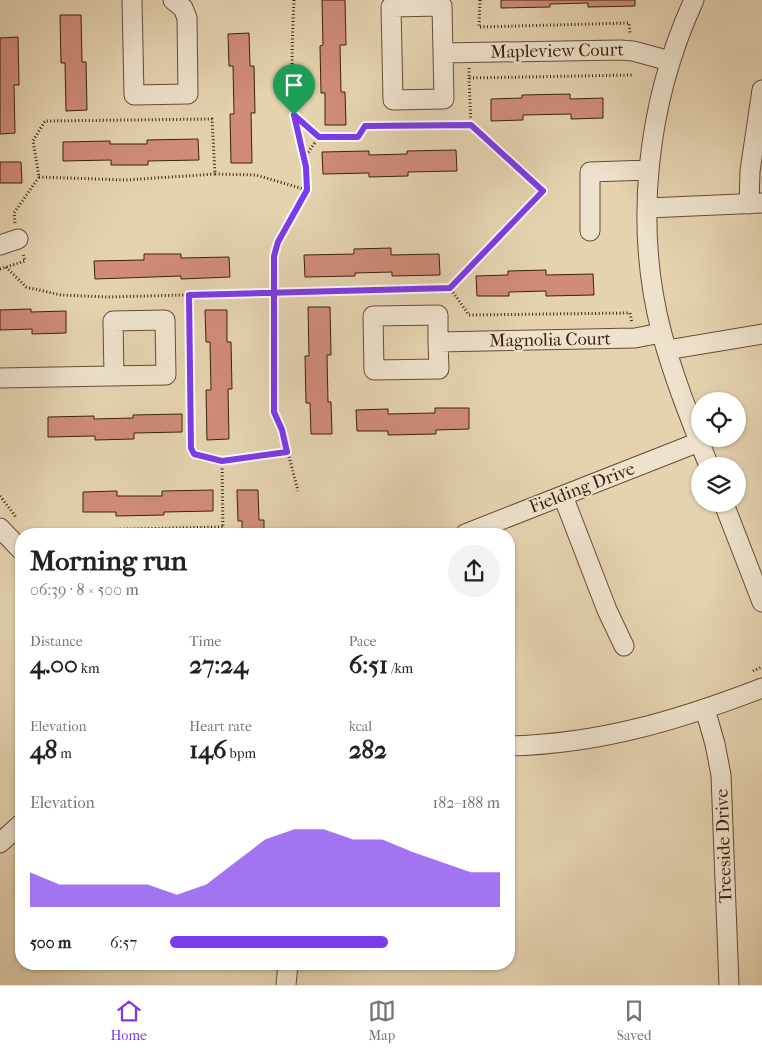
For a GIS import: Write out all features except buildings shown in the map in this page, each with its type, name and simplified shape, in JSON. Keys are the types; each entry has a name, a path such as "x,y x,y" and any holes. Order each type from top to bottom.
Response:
{"street":[{"path":"132,0 134,95 188,94 187,18 183,8 173,0"},
{"path":"691,421 664,341 652,283 648,208 649,170 657,112 670,61 694,0"},
{"path":"442,6 443,53 444,99 393,100 391,7 442,6"},
{"name":"Mapleview Court","path":"443,53 633,51 670,61"},
{"path":"648,208 756,204 750,171 762,90"},
{"path":"590,230 590,172 649,170"},
{"path":"438,315 438,342 439,369 374,370 373,316 438,315"},
{"name":"Magnolia Court","path":"438,342 635,338 664,341 762,334"},
{"path":"0,378 114,375"},
{"name":"Fielding Drive","path":"480,528 691,445"},
{"path":"563,496 607,610 624,646"},
{"path":"727,512 762,602"},
{"path":"0,529 15,544"},
{"path":"515,746 558,743 624,732 705,710 762,688"},
{"name":"Treeside Drive","path":"705,710 715,744 721,775 729,985"},
{"path":"0,843 15,829"},
{"path":"286,985 287,970"}],"path":[{"path":"294,0 291,82 294,115 304,158 307,190 278,242 274,256 274,412 282,430 298,491"},
{"path":"480,0 479,27 629,23 633,51"},
{"path":"468,52 471,125"},
{"path":"469,78 633,75"},
{"path":"6,268 26,287 61,295 108,297 450,288 543,191 471,125 365,126 358,137 319,137 294,115"},
{"path":"0,269 25,261 9,242 14,213 39,177 33,141 45,121 212,119 215,174"},
{"path":"304,158 319,137"},
{"path":"39,177 126,180 215,174 256,175 307,190"},
{"path":"450,288 469,316 630,314 635,338"},
{"path":"189,295 191,448 194,454 222,461 287,452"},
{"path":"177,528 223,527 222,461"},
{"path":"0,496 21,524"},
{"path":"744,675 762,667"}],"route":[{"path":"294,115 306,167 307,190 289,226 278,242 274,256 274,292 274,412 282,430 287,452 222,461 194,454 191,448 189,295 274,292 450,288 543,191 471,125 365,126 358,137 319,137 294,115"}]}
